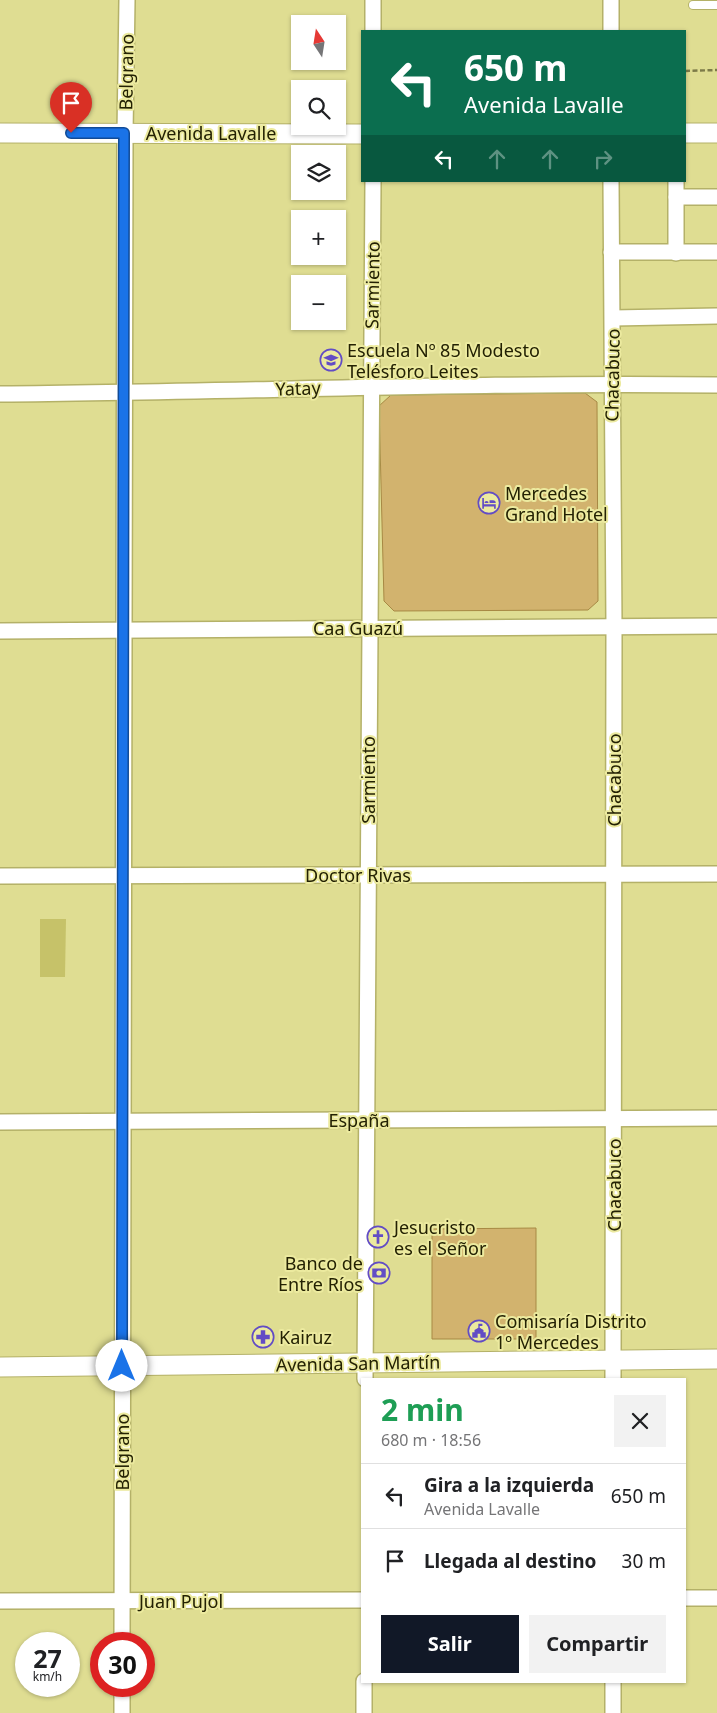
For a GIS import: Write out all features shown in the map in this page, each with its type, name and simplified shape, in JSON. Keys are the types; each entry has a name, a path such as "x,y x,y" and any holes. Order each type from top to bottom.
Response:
{"street":[{"name":"Belgrano","path":"122,1632 124,133 127,0"},
{"path":"373,0 373,30"},
{"path":"611,0 611,30"},
{"name":"Avenida Lavalle","path":"0,133 361,134"},
{"path":"686,133 717,133"},
{"name":"Sarmiento","path":"366,1371 370,386 373,182"},
{"name":"Chacabuco","path":"611,182 614,626 614,1370"},
{"path":"676,182 676,253"},
{"path":"676,197 717,197"},
{"path":"611,252 717,252"},
{"path":"613,318 717,316"},
{"name":"Yatay","path":"0,394 124,393 370,386 611,383 717,384"},
{"name":"Caa Guazú","path":"0,632 717,626"},
{"name":"Doctor Rivas","path":"0,876 717,874"},
{"name":"España","path":"0,1122 717,1118"},
{"name":"Avenida San Martín","path":"0,1367 122,1366 366,1371 614,1370 717,1359"},
{"path":"686,1598 717,1598"},
{"name":"Juan Pujol","path":"0,1601 361,1600"},
{"path":"364,1683 364,1713"},
{"path":"613,1683 613,1713"},
{"path":"122,1697 122,1713"}],"lane":[{"path":"693,5 717,5"}],"path":[{"path":"686,71 717,70"}],"shaded area":[{"path":"40,919 66,919 65,977 40,977"}],"building":[{"name":"Mercedes Grand Hotel","path":"585,393 597,402 598,601 588,610 394,611 384,601 379,406 391,395"},
{"path":"536,1228 536,1339 432,1339 432,1229"}],"place":[{"name":"Escuela Nº 85 Modesto Telésforo Leites","path":"331,360"},
{"name":"Mercedes Grand Hotel","path":"489,503"},
{"name":"Jesucristo es el Señor","path":"378,1237"},
{"name":"Banco de Entre Ríos","path":"379,1273"},
{"name":"Comisaría Distrito 1º Mercedes","path":"479,1331"},
{"name":"Kairuz","path":"263,1337"}],"route":[{"path":"71,133 124,133 122,1366"}]}
